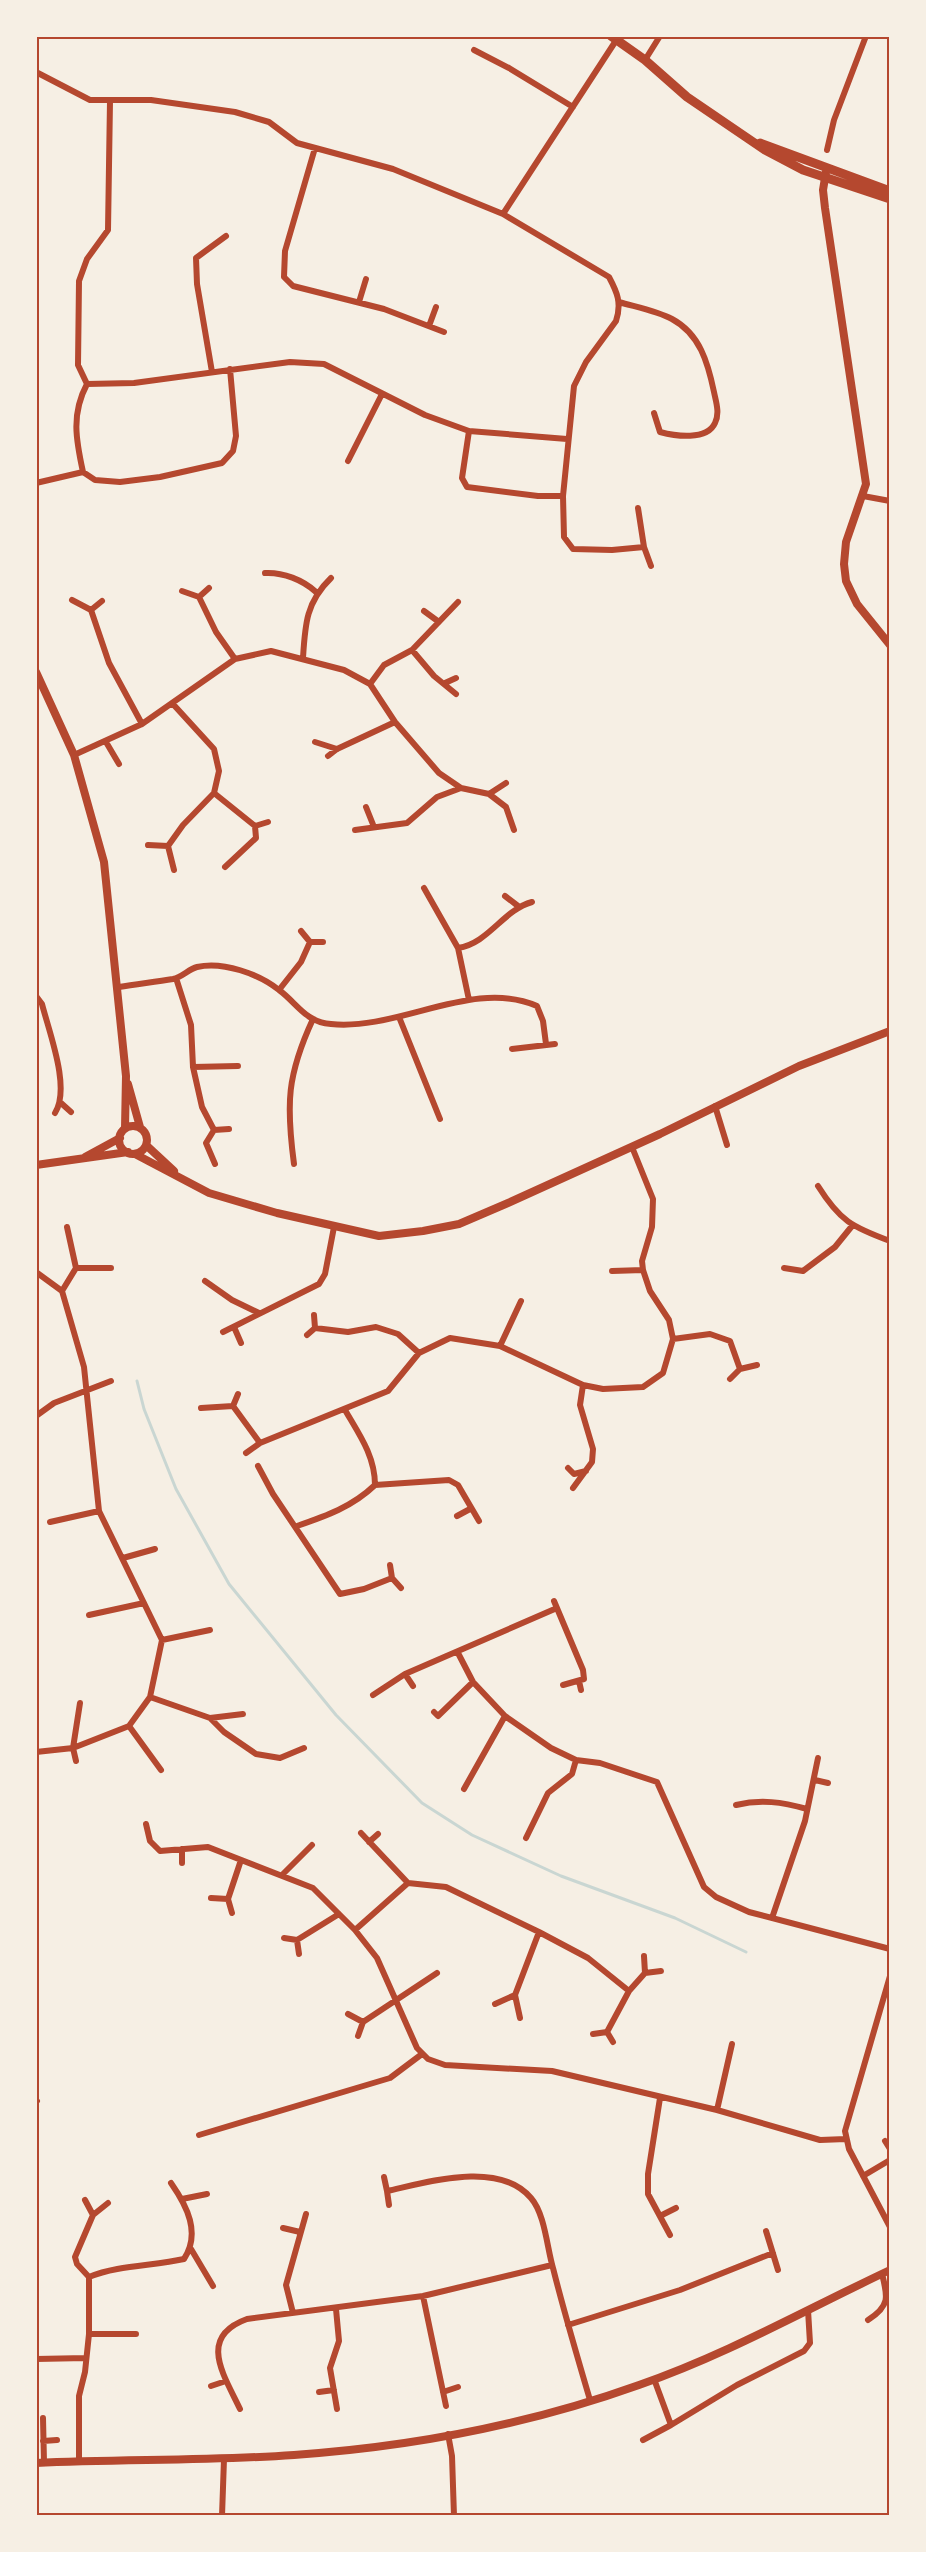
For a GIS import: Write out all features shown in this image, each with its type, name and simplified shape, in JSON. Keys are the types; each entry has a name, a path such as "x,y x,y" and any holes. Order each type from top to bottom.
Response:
{"main road":[{"path":"614,38 645,60 687,97 755,143 803,170 826,173 890,191"},
{"path":"826,173 890,199"},
{"path":"826,173 825,208 866,484 846,542 844,564 846,581 861,610 890,645"}],"street":[{"path":"645,60 660,36"},
{"path":"826,150 834,120 866,36"},
{"path":"503,214 573,107 614,38"},
{"path":"474,50 509,68 573,107"},
{"path":"36,72 79,96 110,101 152,100 235,112 269,122 297,143 393,169 503,214 609,277 620,302 616,321 586,362 574,386 563,496 564,537 573,549 612,550 644,547"},
{"path":"87,384 78,365 79,281 87,259 108,230 110,101"},
{"path":"315,148 285,250 284,277 292,286 359,302 444,332"},
{"path":"212,372 197,284 196,258 226,236"},
{"path":"359,302 366,279"},
{"path":"620,302 673,319 694,338 708,360 718,411 715,424 707,431 690,436 660,432 654,413"},
{"path":"429,326 436,307"},
{"path":"87,384 134,382 290,362 324,364 425,415 469,431 567,439"},
{"path":"36,483 83,472 95,480 120,482 160,477 222,463 233,451 236,436 230,369"},
{"path":"83,472 76,426 77,403 87,384"},
{"path":"348,461 382,394"},
{"path":"469,431 462,478 467,488 538,496 563,496"},
{"path":"863,496 890,501"},
{"path":"638,508 644,547 651,566"},
{"path":"265,573 274,572 306,582 316,592"},
{"path":"303,658 304,625 316,592 331,578"},
{"path":"199,597 209,588"},
{"path":"182,591 199,597 216,633 235,659"},
{"path":"72,600 91,610 109,663 142,724"},
{"path":"91,610 102,601"},
{"path":"370,684 384,665 412,650 458,602"},
{"path":"424,611 439,622"},
{"path":"412,650 434,676 456,694"},
{"path":"74,755 142,724 235,659 271,651 344,670 370,684 395,722 439,773 461,788 489,794 506,807 514,830"},
{"path":"36,672 74,755 104,862 119,987 126,1076 125,1128 120,1138 121,1146 209,1193 334,1227 379,1236 459,1224 632,1147 799,1066 890,1031"},
{"path":"445,683 456,678"},
{"path":"172,703 214,749 219,771 214,793 183,825 168,846 174,870"},
{"path":"328,756 337,748 395,722"},
{"path":"106,742 119,764"},
{"path":"315,742 337,748"},
{"path":"489,794 506,783"},
{"path":"354,830 407,823 437,797 461,788"},
{"path":"214,793 255,826 256,838 225,867"},
{"path":"366,807 374,827"},
{"path":"255,826 268,822"},
{"path":"148,845 168,846"},
{"path":"424,888 458,948 469,1000"},
{"path":"505,896 518,906"},
{"path":"458,948 469,946 496,928 518,906 532,902"},
{"path":"301,931 310,942"},
{"path":"310,942 323,942"},
{"path":"279,990 301,962 310,942"},
{"path":"119,987 176,978 196,967 219,966 245,973 279,990 298,1011 330,1024 357,1024 399,1017 469,1000 518,998 537,1006 543,1021 546,1044"},
{"path":"176,978 191,1025 194,1067 202,1107 214,1130"},
{"path":"36,996 42,1004 60,1078 61,1103 55,1113"},
{"path":"399,1017 440,1119"},
{"path":"294,1164 290,1082 313,1019"},
{"path":"512,1049 555,1044"},
{"path":"194,1067 238,1066"},
{"path":"126,1076 140,1127 147,1137 146,1145"},
{"path":"61,1103 71,1112"},
{"path":"715,1106 727,1145"},
{"path":"290,1112 298,1112"},
{"path":"125,1128 140,1127"},
{"path":"214,1130 229,1130"},
{"path":"214,1130 206,1143 215,1164"},
{"path":"85,1157 120,1138"},
{"path":"36,1165 131,1153 146,1145"},
{"path":"146,1145 180,1176"},
{"path":"246,1453 260,1443 388,1391 419,1353 450,1338 500,1346 583,1385 603,1389 643,1387 663,1373 673,1339 669,1320 650,1291 643,1270 642,1261 652,1227 653,1199 632,1147"},
{"path":"818,1186 831,1207 852,1226 890,1241"},
{"path":"784,1268 802,1271 835,1247 852,1226"},
{"path":"62,1291 76,1268 67,1227"},
{"path":"223,1332 319,1284 326,1274 334,1227"},
{"path":"76,1268 111,1269"},
{"path":"612,1272 643,1270"},
{"path":"36,1272 62,1291 84,1367 99,1511 162,1640 150,1697 129,1726 73,1748 36,1752"},
{"path":"205,1281 232,1300 259,1313"},
{"path":"500,1346 521,1301"},
{"path":"308,1335 315,1328 314,1315"},
{"path":"234,1327 241,1343"},
{"path":"315,1328 348,1332 376,1327 398,1334 419,1353"},
{"path":"673,1339 710,1334 730,1341 740,1369"},
{"path":"730,1379 740,1369 757,1365"},
{"path":"36,1416 54,1403 111,1381"},
{"path":"573,1488 592,1462 593,1449 580,1405 583,1385"},
{"path":"233,1406 238,1394"},
{"path":"233,1406 260,1443"},
{"path":"201,1408 233,1406"},
{"path":"345,1410 369,1452 375,1469 375,1485"},
{"path":"258,1466 273,1494 297,1526 340,1594 364,1589 392,1578"},
{"path":"568,1468 574,1474 586,1471"},
{"path":"297,1526 359,1500 375,1485 449,1480 458,1485 479,1521"},
{"path":"457,1516 470,1509"},
{"path":"50,1522 99,1511"},
{"path":"123,1558 155,1550"},
{"path":"390,1564 392,1578 401,1588"},
{"path":"89,1615 144,1603"},
{"path":"373,1695 405,1674 458,1653 556,1605 583,1670 584,1679 562,1685"},
{"path":"162,1640 210,1630"},
{"path":"458,1653 473,1682 505,1716 551,1748 576,1760 600,1763 657,1782 704,1887 716,1897 749,1912 890,1949"},
{"path":"405,1674 413,1686"},
{"path":"579,1681 581,1690"},
{"path":"434,1712 438,1716 473,1682"},
{"path":"150,1697 210,1718 224,1732 256,1754 280,1758 304,1748"},
{"path":"76,1761 73,1748 80,1703"},
{"path":"210,1718 243,1714"},
{"path":"461,1780 466,1786 505,1716"},
{"path":"129,1726 161,1770"},
{"path":"772,1918 806,1821 818,1758"},
{"path":"526,1838 549,1793 572,1774 576,1760"},
{"path":"815,1780 828,1783"},
{"path":"736,1805 755,1800 781,1802 807,1809"},
{"path":"146,1824 150,1841 160,1851 208,1847 283,1874 313,1888 355,1930 377,1958 411,2037 428,2059 445,2066 552,2071 717,2110 820,2140 846,2139"},
{"path":"361,1833 408,1882 446,1887 539,1932 588,1958 629,1991"},
{"path":"369,1842 378,1834"},
{"path":"283,1874 312,1845"},
{"path":"182,1849 182,1863"},
{"path":"232,1913 228,1899 241,1860"},
{"path":"355,1930 408,1882"},
{"path":"211,1898 228,1899"},
{"path":"284,1938 297,1940 339,1914"},
{"path":"520,2018 515,1995 539,1932"},
{"path":"297,1940 299,1954"},
{"path":"644,1956 645,1973"},
{"path":"607,2032 629,1991 645,1973 661,1971"},
{"path":"357,2036 363,2022 437,1973"},
{"path":"890,1976 850,2110 846,2139 890,2227"},
{"path":"495,2004 515,1995"},
{"path":"348,2014 363,2022"},
{"path":"593,2034 607,2032"},
{"path":"607,2032 613,2042"},
{"path":"717,2110 732,2044"},
{"path":"199,2135 390,2078 422,2054"},
{"path":"660,2098 648,2174 648,2194 670,2235"},
{"path":"885,2141 890,2149"},
{"path":"863,2176 890,2160"},
{"path":"387,2191 442,2179 480,2175 507,2182 532,2198 546,2232 552,2265 590,2400"},
{"path":"384,2177 388,2205"},
{"path":"89,2277 102,2272 155,2266 184,2259 191,2249 193,2233 182,2199 171,2183"},
{"path":"182,2199 207,2194"},
{"path":"85,2200 93,2215"},
{"path":"79,2462 79,2396 89,2334 89,2277 77,2264 75,2257 93,2215 108,2203"},
{"path":"660,2216 676,2208"},
{"path":"293,2313 286,2285 306,2214"},
{"path":"283,2228 300,2232"},
{"path":"766,2231 778,2270"},
{"path":"191,2249 213,2286"},
{"path":"568,2325 680,2290 773,2253"},
{"path":"240,2409 216,2356 220,2338 232,2325 247,2319 423,2296 552,2265"},
{"path":"43,2418 44,2441 40,2463 224,2459 331,2452 447,2434 532,2417 590,2400 705,2360 886,2272 887,2296 882,2312 868,2320"},
{"path":"423,2296 446,2406"},
{"path":"336,2309 339,2341 330,2368 337,2409"},
{"path":"643,2440 737,2385 804,2351 810,2343 808,2310"},
{"path":"89,2334 136,2334"},
{"path":"36,2359 86,2358"},
{"path":"654,2379 671,2425"},
{"path":"211,2386 226,2381"},
{"path":"443,2392 458,2387"},
{"path":"318,2392 334,2390"},
{"path":"447,2434 452,2456 454,2516"},
{"path":"44,2441 57,2440"},
{"path":"222,2516 224,2459"}],"waterway":[{"path":"137,1381 144,1409 176,1489 229,1584 336,1715 422,1803 472,1835 561,1876 675,1918 746,1952"}]}
